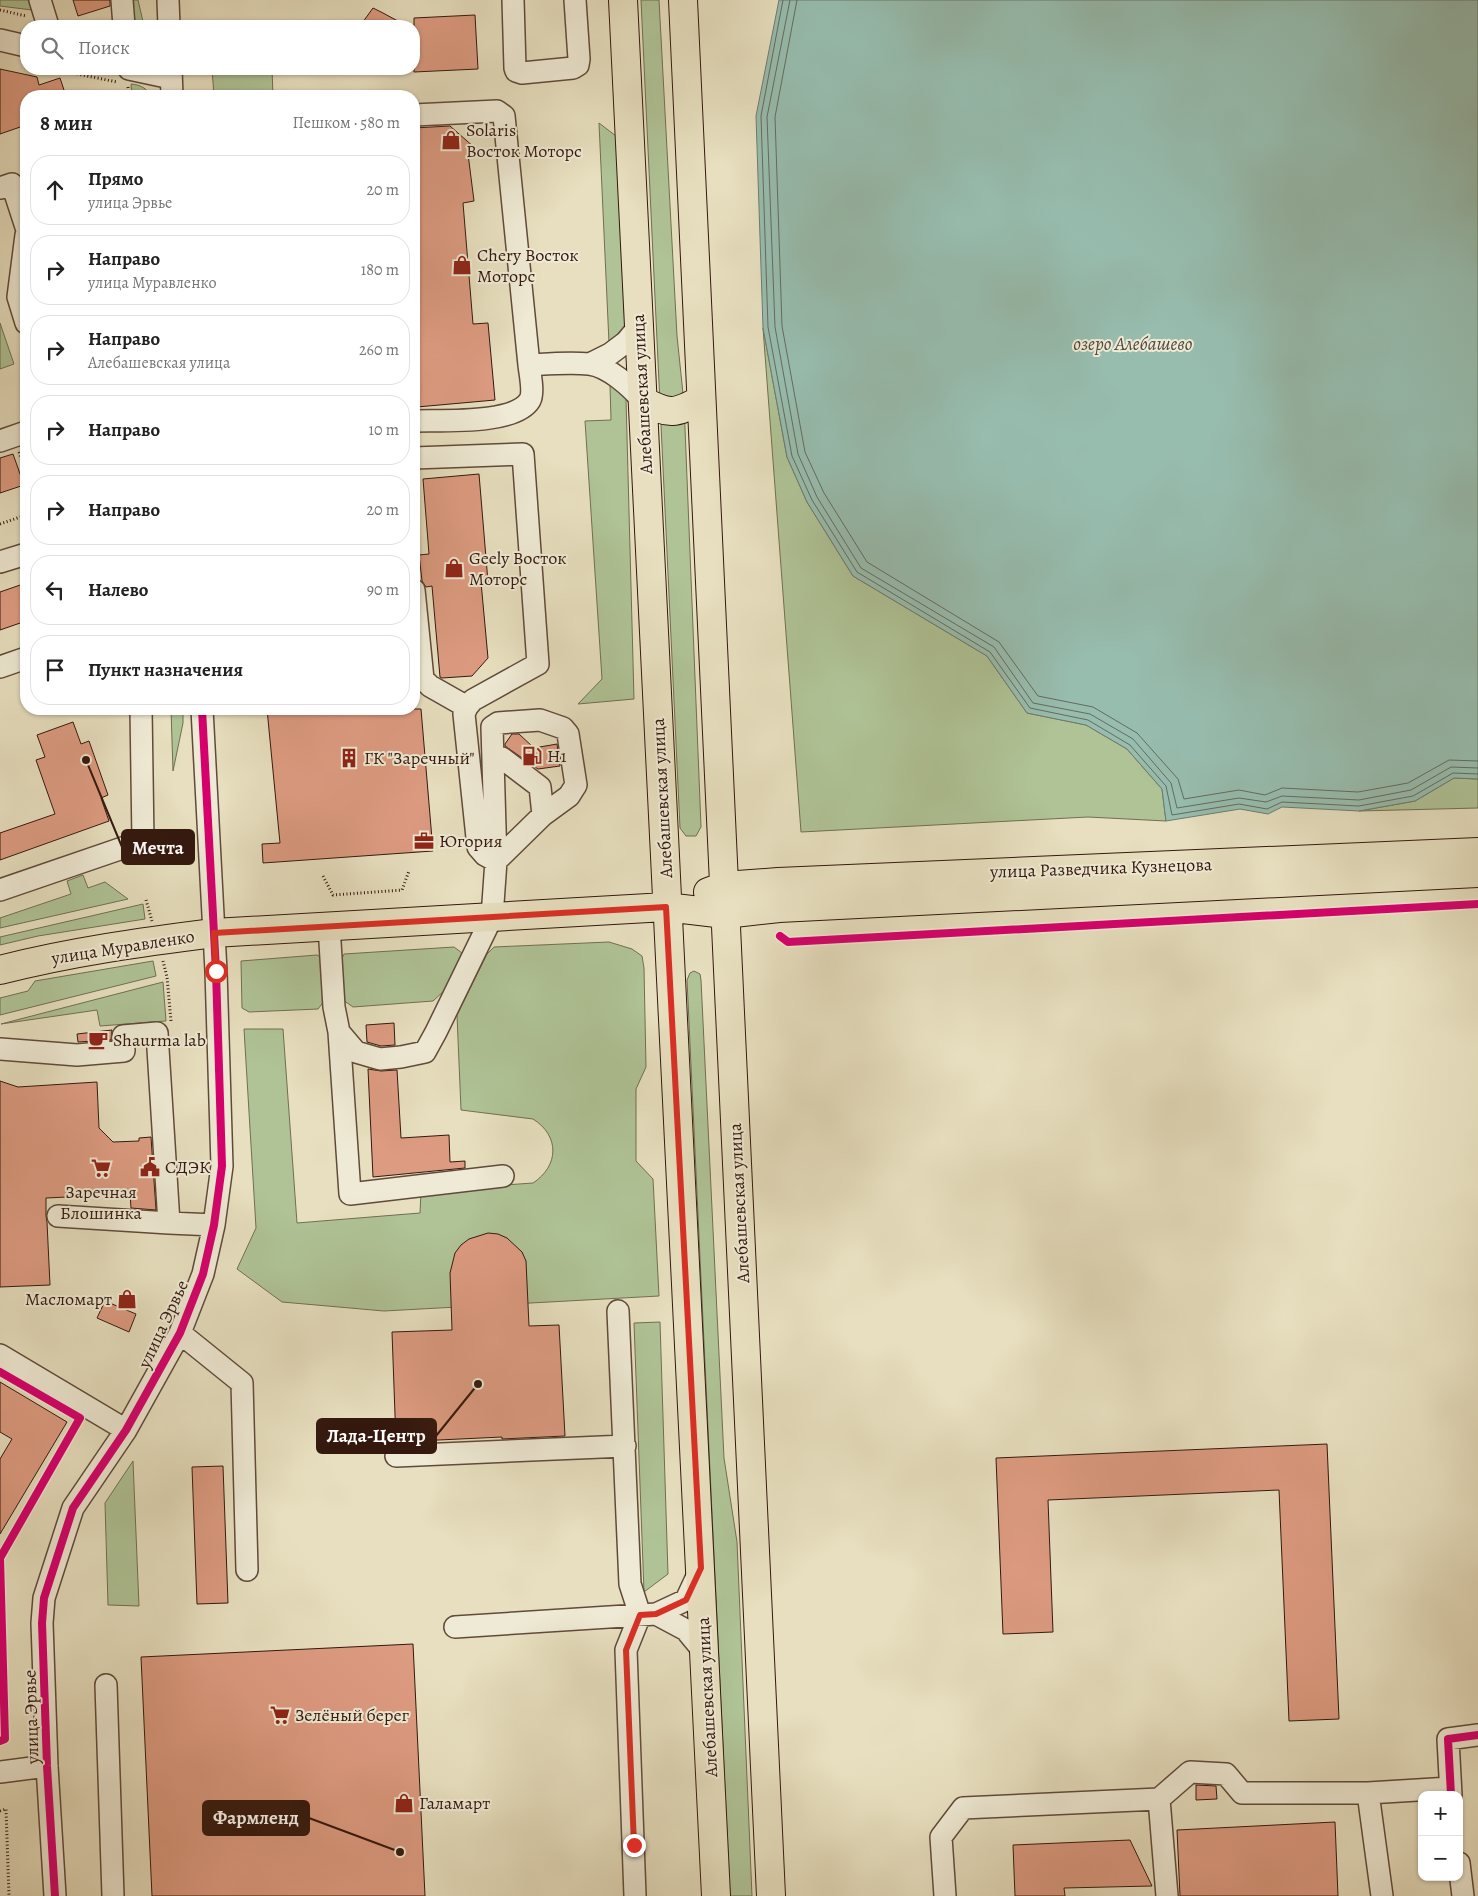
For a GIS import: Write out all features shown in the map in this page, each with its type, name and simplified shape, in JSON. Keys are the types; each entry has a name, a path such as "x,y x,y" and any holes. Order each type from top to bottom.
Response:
{"main road":[{"name":"Алебашевская улица","path":"623,0 716,1896"},
{"name":"Алебашевская улица","path":"683,0 771,1896"},
{"path":"643,401 660,410 671,412 701,400"},
{"name":"улица Разведчика Кузнецова","path":"666,907 724,886 778,882 1478,852"},
{"name":"улица Разведчика Кузнецова","path":"666,907 725,914 779,908 1478,873"},
{"name":"улица Муравленко","path":"0,970 48,958 214,933 666,907"}],"street":[{"path":"40,0 46,20"},
{"path":"122,0 124,20"},
{"path":"168,0 169,20"},
{"path":"513,0 516,71 522,73 573,68 578,65 576,0"},
{"path":"0,40 20,45"},
{"path":"152,75 171,81"},
{"path":"420,115 497,111 504,116 531,398 524,406 510,414 493,418 420,421"},
{"path":"0,188 12,184 20,209"},
{"path":"20,281 18,297 20,304"},
{"path":"590,364 610,354 626,342 639,326"},
{"path":"529,365 590,364 610,372 634,389 643,401"},
{"path":"0,441 20,434"},
{"path":"420,458 523,454 538,664 473,700 464,714 478,846 485,854 496,861"},
{"path":"0,562 20,556"},
{"path":"420,643 424,679 430,686 467,707"},
{"path":"0,667 20,660"},
{"path":"0,890 143,840 141,715"},
{"name":"улица Эрвье","path":"55,1896 47,1766 42,1623 44,1598 73,1508 126,1430 180,1333 203,1274 214,1225 222,1166 214,933 202,715"},
{"path":"339,1032 356,1052 380,1059 424,1052 436,1032 492,917 496,861 493,760 490,735 492,727 498,723 540,720 562,728 568,734 576,785 569,796 543,815 496,861"},
{"path":"493,760 502,758 540,787 543,815"},
{"path":"328,926 334,1007 339,1032 350,1194 503,1176"},
{"path":"0,1050 77,1055 124,1051 123,1036 157,1033 170,1223"},
{"path":"58,1216 214,1225"},
{"path":"618,1311 630,1584 648,1615 686,1630 705,1653"},
{"path":"180,1333 242,1383 247,1570"},
{"path":"0,1355 126,1430"},
{"path":"396,1456 625,1446"},
{"path":"456,1627 648,1615 686,1600 701,1568"},
{"path":"636,1896 626,1650 648,1615"},
{"path":"106,1685 113,1896"},
{"path":"1451,1791 1448,1739 1478,1735"},
{"path":"0,1772 47,1766"},
{"path":"945,1896 941,1837 963,1808 1159,1799 1190,1772 1226,1774 1242,1793 1418,1792"},
{"path":"1368,1793 1382,1896"},
{"path":"1159,1799 1167,1896"},
{"path":"1461,1881 1463,1896"}],"path":[{"path":"81,75 128,85 128,90"},
{"path":"0,524 20,517"},
{"path":"323,876 333,895 402,890 409,871"},
{"path":"0,1811 6,1809 9,1896"}],"shaded area":[{"path":"0,0 28,0 32,10 0,6"},
{"path":"129,0 138,0 143,20 131,20"},
{"path":"641,0 659,0 677,336 684,403 701,827 696,836 686,836 680,828"},
{"path":"212,75 272,75 273,90 214,90"},
{"path":"131,84 143,87 146,90 132,90"},
{"path":"599,123 616,136 625,326 609,343"},
{"path":"0,323 14,364 0,369"},
{"path":"763,328 787,457 807,502 853,576 987,656 1027,713 1086,725 1127,749 1162,789 1166,821 1088,817 801,832"},
{"path":"610,385 626,399 634,699 578,704 602,679 585,421 611,420"},
{"path":"171,715 183,715 183,723 173,771"},
{"path":"1454,778 1478,779 1478,808 1359,811 1415,801"},
{"path":"83,875 88,888 105,882 128,899 0,928 0,918 71,894 67,881"},
{"path":"143,904 145,919 38,936 0,945 0,937"},
{"path":"609,942 632,949 642,956 644,968 646,1067 636,1089 636,1161 653,1179 659,1296 384,1311 282,1302 237,1269 256,1228 244,1029 283,1029 297,1223 420,1213 421,1191 533,1183 542,1176 552,1160 552,1142 542,1126 533,1119 461,1110 457,1015 487,954 494,947"},
{"path":"454,947 462,953 445,990 433,1001 353,1007 343,1000 340,963 344,954"},
{"path":"317,955 323,958 325,1000 318,1009 249,1012 242,1008 241,961"},
{"path":"153,961 156,976 0,1015 0,998 28,991 35,981"},
{"path":"694,971 700,974 701,980 724,1458 737,1542 752,1896 730,1896 687,980 690,973"},
{"path":"163,982 166,1021 100,1026 97,1010 1,1024"},
{"path":"660,1322 668,1574 644,1592 634,1323"},
{"path":"133,1461 139,1606 108,1605 105,1503"}],"water":[{"name":"озеро Алебашево","path":"779,0 1478,0 1478,779 1454,778 1415,801 1359,811 1282,807 1268,814 1240,809 1166,821 1162,789 1127,749 1086,725 1027,713 987,656 853,576 807,502 787,457 763,328 756,116"}],"building":[{"path":"73,0 110,0 110,6 78,16"},
{"path":"373,8 396,20 364,20"},
{"path":"475,15 478,69 420,72 420,20 414,20 414,18"},
{"path":"0,69 20,73 20,75 37,77 39,85 60,78 64,90 20,90 20,127 0,134"},
{"path":"450,126 475,148 468,154 474,201 463,203 473,324 488,323 495,400 420,407 420,128"},
{"path":"13,454 20,474 20,486 0,493 0,458"},
{"name":"Geely Восток Моторс","path":"479,474 488,582 481,582 488,658 472,676 440,677 432,586 426,587 422,581 420,564 420,555 429,554 423,479"},
{"path":"20,585 20,623 0,630 0,592"},
{"name":"ГК \"Заречный\"","path":"421,709 433,851 263,863 262,844 280,843 268,715 420,715"},
{"path":"73,722 81,744 89,741 108,795 101,798 109,821 0,860 0,833 55,814 36,760 45,757 37,735"},
{"path":"512,734 519,734 534,748 557,744 560,766 538,769 505,746"},
{"path":"394,1023 395,1045 381,1046 367,1042 366,1025"},
{"path":"112,1030 111,1040 78,1042 77,1034"},
{"path":"368,1069 381,1071 397,1070 401,1138 449,1135 450,1162 465,1161 465,1168 373,1177"},
{"path":"0,1081 18,1087 97,1082 99,1128 113,1142 139,1141 139,1138 151,1137 156,1210 131,1208 130,1194 46,1198 50,1285 0,1287"},
{"path":"488,1233 498,1234 507,1238 522,1252 526,1261 529,1326 559,1325 565,1436 396,1442 392,1332 452,1330 450,1273 455,1253 469,1239"},
{"path":"105,1301 136,1314 129,1332 97,1318"},
{"path":"0,1382 67,1422 0,1534 0,1459 12,1439 0,1432"},
{"path":"1327,1444 1339,1719 1289,1721 1279,1490 1048,1500 1053,1632 1003,1634 996,1458"},
{"path":"223,1466 228,1603 197,1604 192,1467"},
{"name":"Зелёный берег","path":"413,1644 425,1896 152,1896 141,1657"},
{"path":"1196,1785 1216,1786 1217,1799 1196,1800"},
{"path":"1335,1822 1338,1896 1180,1896 1177,1830"},
{"path":"1130,1840 1152,1886 1064,1888 1065,1896 1015,1896 1013,1845"}],"cycle path":[{"path":"55,1896 47,1766 42,1623 44,1598 73,1508 126,1430 180,1333 203,1274 214,1225 222,1166 216,971 202,715"},
{"path":"780,936 788,942 1478,904"},
{"path":"0,1372 80,1418 0,1558 5,1739 0,1741"},
{"path":"1451,1791 1448,1739 1478,1735"}],"place":[{"name":"Solaris Восток Моторс","path":"451,140"},
{"name":"Chery Восток Моторс","path":"462,265"},
{"name":"Geely Восток Моторс","path":"454,568"},
{"name":"Н1","path":"532,756"},
{"name":"ГК \"Заречный\"","path":"349,758"},
{"name":"Мечта","path":"86,760"},
{"name":"Югория","path":"424,841"},
{"name":"Shaurma lab","path":"98,1040"},
{"name":"СДЭК","path":"150,1167"},
{"name":"Заречная Блошинка","path":"101,1168"},
{"name":"Масломарт","path":"127,1299"},
{"name":"Лада-Центр","path":"478,1384"},
{"name":"Зелёный берег","path":"280,1715"},
{"name":"Галамарт","path":"404,1803"},
{"name":"Фармленд","path":"400,1852"}],"route":[{"path":"216,971 214,933 666,907 701,1568 686,1600 656,1614 640,1615 626,1650 634,1845"}]}
